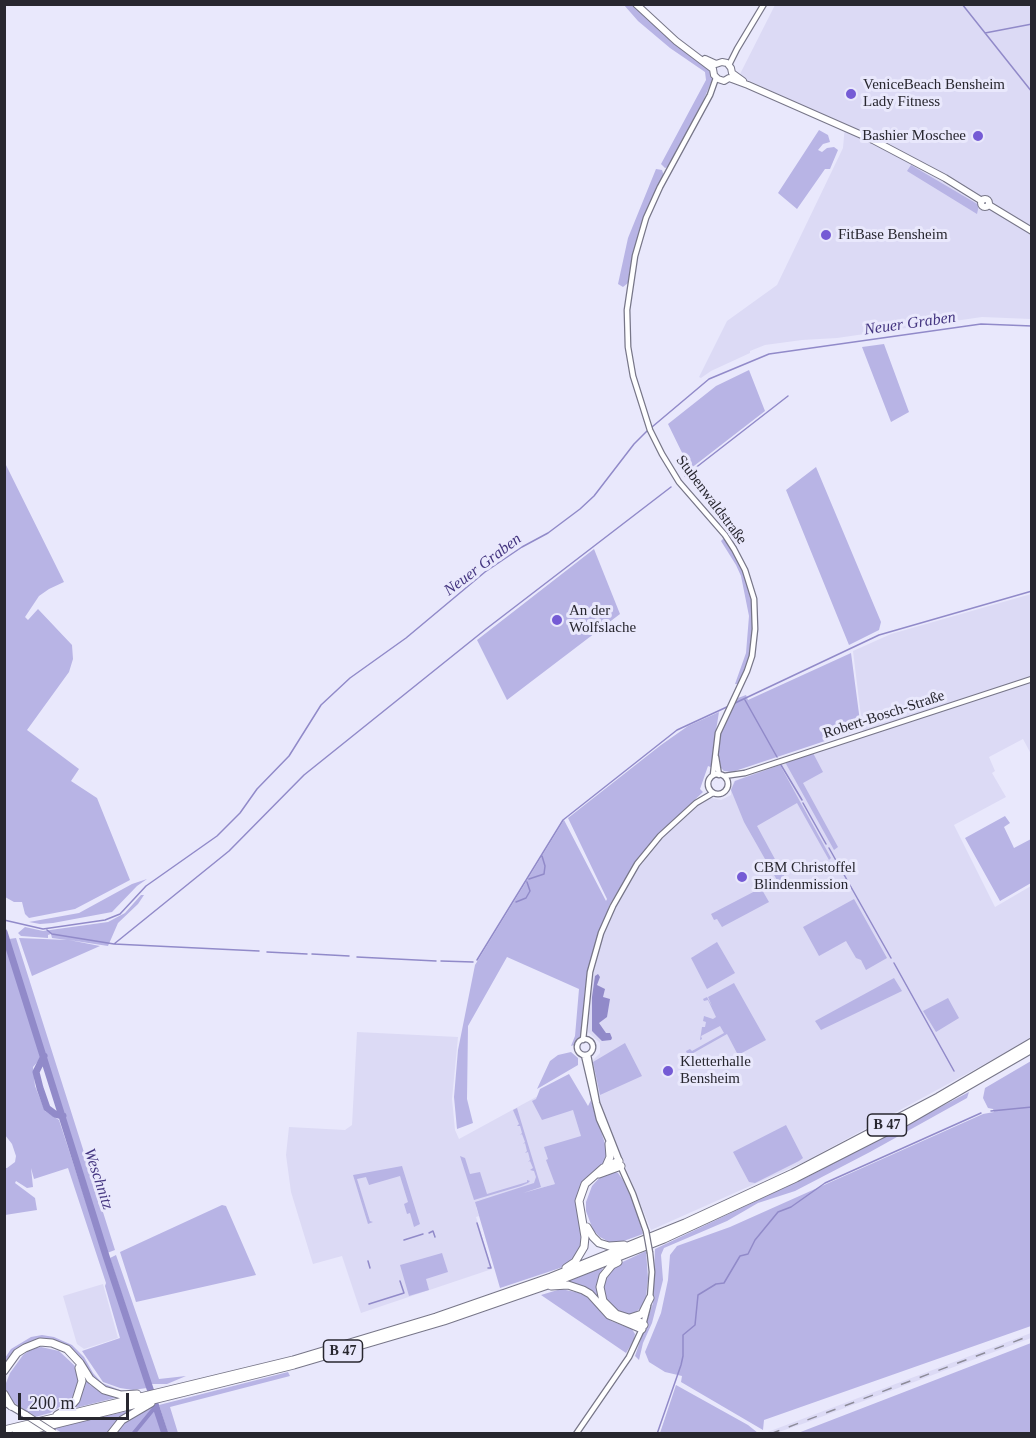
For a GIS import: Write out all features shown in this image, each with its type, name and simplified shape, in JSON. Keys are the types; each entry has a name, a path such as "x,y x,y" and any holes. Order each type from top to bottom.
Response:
{"highway":[{"name":"B 47","path":"16,1434 377,1336 634,1248 844,1148 1032,1042"},
{"name":"B 47","path":"4,1430 273,1371 444,1321 545,1286 748,1201 850,1151 945,1100 1032,1049"},
{"path":"606,1166 610,1157 609,1144"},
{"path":"620,1164 599,1174 588,1185 582,1201 583,1211 588,1231 599,1243 634,1248"},
{"path":"551,1277 575,1262 584,1247 585,1237 580,1211 581,1192 591,1176 606,1166 620,1164"},
{"path":"634,1248 612,1265 601,1281 601,1294 607,1307 616,1314 633,1318 642,1314 650,1298"},
{"path":"545,1286 568,1285 583,1290 590,1294 609,1315 643,1327"},
{"path":"626,1317 643,1327"},
{"path":"4,1371 17,1353 25,1348 40,1342 52,1343 67,1349 90,1379 104,1390 121,1395 152,1397"},
{"path":"4,1379 14,1361 31,1347 52,1346 72,1357 81,1374 81,1389 69,1408 49,1419"},
{"path":"4,1394 8,1404"},
{"path":"111,1434 122,1420 152,1397"},
{"path":"25,1434 36,1428"}],"main road":[{"path":"636,4 676,41 715,67 718,79 730,76 901,154 982,201 983,206 989,205 1032,231"},
{"path":"715,67 727,64 730,76"},
{"path":"8,1404 55,1433"}],"street":[{"path":"727,64 764,4"},
{"name":"Stubenwaldstraße","path":"718,79 651,206 639,237 627,310 628,347 634,383 654,438 679,482 725,535 750,583 756,616 754,645 747,672 718,733 715,752 719,775"},
{"name":"Robert-Bosch-Straße","path":"696,803 713,793 722,793 727,789 728,783 745,773 1032,679"},
{"name":"Robert-Bosch-Straße","path":"585,1040 588,987 594,959 613,906 637,864 649,849 696,803 708,787 710,779 719,775 745,773"},
{"path":"719,775 728,783"},
{"path":"708,787 713,793"},
{"path":"585,1040 593,1047 593,1051 586,1055 579,1052 577,1047 585,1040"},
{"path":"586,1055 594,1102 609,1144 620,1164"},
{"path":"576,1434 620,1372 643,1327 650,1298 652,1272 644,1220 597,1103 586,1055"}],"shaded area":[{"path":"624,5 634,5 660,31 710,70 713,78 668,167 665,168 661,164 706,80 705,72 670,48 638,21"},
{"path":"775,5 1031,5 1031,319 982,317 837,338 765,345 699,377 727,321 777,285 843,148 845,125 739,76"},
{"path":"819,130 828,135 830,142 823,144 818,150 822,152 834,147 838,150 830,169 825,169 797,209 778,193"},
{"path":"911,165 979,205 977,214 907,171"},
{"path":"656,169 662,170 664,176 643,221 628,283 623,287 618,284 628,238"},
{"path":"884,344 909,412 891,422 862,347"},
{"path":"749,370 765,411 690,469 668,424 716,386"},
{"path":"5,463 64,582 39,596 25,617 28,620 38,609 72,645 73,659 69,672 27,730 79,769 71,781 97,798 130,880 75,909 29,918 25,914 22,902 14,902 5,897"},
{"path":"816,467 881,622 879,630 849,645 786,490"},
{"path":"726,539 740,562 753,606 752,648 739,684 735,684 746,653 749,616 741,576 721,541"},
{"name":"An der Wolfslache","path":"594,549 620,614 507,700 477,640"},
{"path":"1031,594 1031,754 1023,739 989,757 995,771 992,773 1006,797 954,825 995,907 1031,886 1031,1039 804,1162 651,1230 601,1107 592,1061 600,1053 600,1043 588,1032 587,1023 589,991 603,934 631,877 667,833 707,797 721,800 731,795 734,781 863,733 853,651 891,634"},
{"path":"851,653 861,729 732,772 724,771 719,766 718,750 721,732 738,698 746,695 748,700"},
{"path":"719,712 713,749 713,768 708,766 700,789 703,792 662,831 635,863 610,904 592,955 585,989 581,1038 571,1046 575,1036 579,989 507,957 468,1026 467,1099 473,1123 457,1129 454,1097 458,1050 475,965 564,820 606,901 568,818 688,726"},
{"path":"813,753 823,772 803,783 838,847 834,850 785,762"},
{"path":"780,765 831,858 829,860 797,803 757,826 789,885 782,889 744,822 731,790 735,781"},
{"path":"1005,816 1010,823 1004,827 1014,848 1031,839 1031,883 1000,901 965,838"},
{"path":"147,879 112,912 53,923 29,922 79,913 132,884"},
{"path":"761,888 769,902 722,927 717,919 714,920 711,914"},
{"path":"141,895 144,895 138,904 118,923 108,946 69,940 100,946 32,976 19,938 67,940 52,938 51,934 48,938 21,936 18,933 25,927 43,931 108,922 125,913"},
{"path":"854,899 887,958 866,970 846,941 819,956 803,927"},
{"path":"16,938 115,1250 107,1253 9,939"},
{"path":"5,941 41,1058 33,1067 35,1086 45,1111 59,1120 147,1388 133,1390 103,1382 82,1351 120,1338 106,1283 68,1168 34,1179 31,1168 33,1187 27,1188 16,1181 15,1183 35,1198 37,1210 5,1215 5,1168 15,1162 16,1156 12,1144 5,1135"},
{"path":"717,942 735,973 707,989 691,958"},
{"path":"598,974 600,977 597,985 605,989 603,997 610,999 607,1017 599,1023 606,1033 610,1033 611,1040 602,1041 592,1031 592,997 595,976"},
{"path":"894,978 902,991 821,1030 815,1021"},
{"path":"734,983 766,1040 738,1055 727,1034 688,1056 686,1051 690,1049 692,1051 724,1033 720,1026 701,1036 700,1040 702,1027 705,1027 706,1022 703,1021 704,1016 713,1019 716,1017 708,1000 703,999 707,997 712,1006 708,997"},
{"path":"948,998 959,1018 936,1032 923,1011"},
{"path":"357,1032 458,1037 452,1099 455,1130 459,1139 571,1078 602,1143 555,1184 476,1207 479,1216 476,1217 492,1269 361,1313 342,1256 313,1264 291,1192 286,1155 289,1127 345,1130 352,1125"},
{"path":"625,1043 642,1076 600,1095 593,1062"},
{"path":"571,1052 578,1058 578,1065 537,1089 550,1061 558,1055"},
{"path":"1031,1061 1031,1326 764,1420 763,1430 681,1382 682,1376 665,1372 649,1362 645,1352 661,1313 668,1280 670,1255 677,1246 730,1227 983,1114 994,1112 993,1109 988,1108 983,1098 985,1088"},
{"path":"569,1074 588,1106 591,1100 608,1153 605,1164 582,1187 583,1239 578,1255 566,1266 500,1288 475,1202 534,1183 536,1177 534,1171 530,1170 533,1168 530,1161 528,1162 530,1160 528,1152 525,1153 527,1151 525,1143 523,1144 525,1142 522,1134 520,1135 522,1133 520,1126 517,1126 519,1124 513,1110 517,1108 541,1187 523,1193 555,1184 544,1147 581,1136 573,1110 542,1120 532,1101 536,1099 540,1089"},
{"path":"969,1092 967,1098 795,1191 758,1203 727,1221 664,1248 661,1255 663,1280 652,1323 643,1343 639,1360 635,1356 653,1303 655,1249 809,1176"},
{"path":"786,1125 803,1158 755,1183 749,1182 733,1152"},
{"path":"460,1156 465,1158 470,1174 480,1172 487,1194 527,1182 527,1180 530,1181 521,1186 474,1200"},
{"path":"402,1166 420,1224 414,1227 410,1213 407,1214 404,1204 408,1202 400,1176 369,1185 366,1177 357,1179 370,1221 373,1222 368,1224 353,1175"},
{"path":"614,1171 623,1180 636,1208 643,1234 621,1242 609,1242 600,1237 593,1230 586,1211 586,1202 592,1186 601,1176"},
{"path":"222,1205 226,1206 256,1275 136,1302 120,1252"},
{"path":"646,1251 648,1278 646,1297 642,1307 633,1314 624,1315 607,1303 603,1291 604,1279 612,1267"},
{"path":"442,1253 448,1272 426,1279 429,1290 409,1296 400,1265"},
{"path":"116,1255 159,1379 186,1376 167,1384 151,1384 110,1258"},
{"path":"603,1267 598,1289 614,1317 593,1294 566,1282"},
{"path":"103,1284 118,1338 84,1349 77,1344 63,1296"},
{"path":"561,1289 580,1293 611,1321 632,1329 635,1334 634,1340 626,1353 541,1295"},
{"path":"1031,1333 1031,1338 805,1423 776,1433 765,1433"},
{"path":"42,1335 54,1337 72,1345 84,1357 102,1383 132,1392 115,1392 97,1383 78,1357 38,1341 5,1367 5,1358 11,1349 31,1337"},
{"path":"1031,1343 1031,1433 798,1433"},
{"path":"41,1347 59,1351 75,1366 79,1376 74,1395 68,1402 50,1413 35,1417 10,1400 6,1391 6,1383 23,1355 31,1349"},
{"path":"288,1372 290,1376 170,1407 178,1433 168,1433 159,1405"},
{"path":"84,1375 90,1385 123,1396 71,1409 81,1394"},
{"path":"676,1385 748,1425 758,1433 660,1433"},
{"path":"150,1407 154,1407 163,1433 114,1434 119,1426"},
{"path":"132,1410 120,1418 109,1433 62,1433 54,1428"}],"waterway":[{"path":"962,4 1032,92"},
{"path":"985,33 1032,24"},
{"name":"Neuer Graben","path":"652,427 709,379 769,354 981,324 1032,326"},
{"path":"685,476 788,396"},
{"name":"Neuer Graben","path":"4,920 43,929 105,920 120,914 146,886 217,836 240,813 257,789 289,756 321,705 350,678 406,638 485,572 548,533 580,509 594,496 634,444 648,430"},
{"path":"114,944 229,851 304,775 486,629 671,487"},
{"path":"733,704 879,635 1032,591"},
{"path":"745,700 777,757"},
{"path":"477,960 563,820 677,730 729,706"},
{"path":"781,765 802,800"},
{"path":"803,803 826,844"},
{"path":"829,848 891,958"},
{"path":"529,879 544,874 545,866 542,856"},
{"path":"516,902 526,898 530,891 527,882"},
{"path":"47,930 52,934 114,944 259,951"},
{"name":"Weschnitz","path":"4,932 106,1256 165,1434"},
{"path":"267,952 307,954"},
{"path":"312,954 349,956"},
{"path":"357,957 436,961"},
{"path":"441,961 473,962"},
{"path":"894,963 954,1071"},
{"path":"44,1056 36,1072 40,1088 47,1108 63,1116"},
{"path":"991,1111 1032,1107"},
{"path":"657,1434 681,1365 683,1335 695,1325 698,1295 716,1284 724,1283 740,1256 748,1254 755,1240 778,1212 791,1207 825,1183 981,1113"},
{"path":"477,1223 491,1268 488,1268"},
{"path":"429,1233 433,1231 435,1237"},
{"path":"404,1240 423,1234"},
{"path":"368,1261 370,1268"},
{"path":"369,1304 404,1293 400,1281"},
{"path":"133,1434 156,1406"}],"railway":[{"path":"770,1434 1032,1335"}],"place":[{"name":"VeniceBeach Bensheim Lady Fitness","path":"851,94"},
{"name":"Bashier Moschee","path":"978,136"},
{"name":"FitBase Bensheim","path":"826,235"},
{"name":"An der Wolfslache","path":"557,620"},
{"name":"CBM Christoffel Blindenmission","path":"742,877"},
{"name":"Kletterhalle Bensheim","path":"668,1071"}]}
